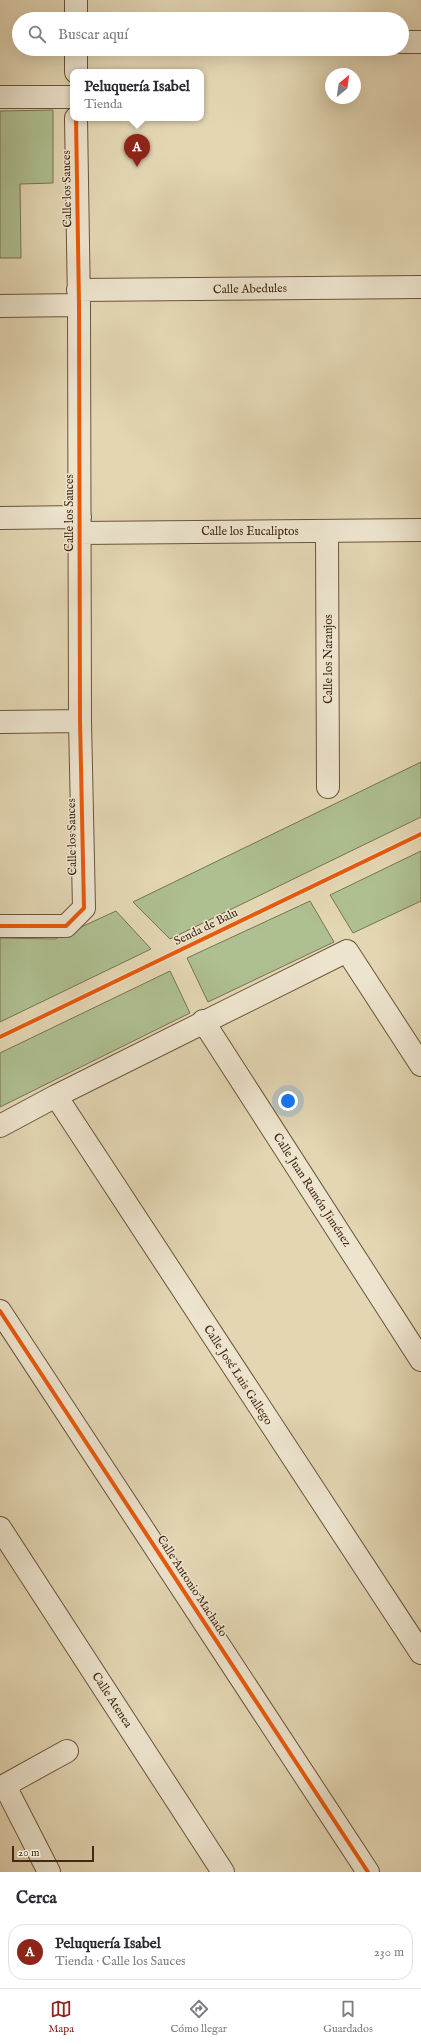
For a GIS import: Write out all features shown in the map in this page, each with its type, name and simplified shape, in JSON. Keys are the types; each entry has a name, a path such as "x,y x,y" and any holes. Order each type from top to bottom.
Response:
{"street":[{"path":"76,0 76,12"},
{"path":"409,42 421,42"},
{"path":"76,56 76,69"},
{"path":"0,97 70,97"},
{"name":"Calle los Sauces","path":"0,926 66,926 84,908 80,721 79,297 76,121"},
{"name":"Calle Abedules","path":"0,306 79,297 421,287"},
{"name":"Calle los Eucaliptos","path":"0,518 80,525 327,531 421,530"},
{"name":"Calle los Naranjos","path":"327,531 328,787"},
{"path":"0,722 80,721"},
{"path":"0,1126 203,1021 347,951 421,1066"},
{"name":"Calle Juan Ramón Jiménez","path":"203,1021 421,1360"},
{"name":"Calle José Luis Gallego","path":"56,1096 421,1653"},
{"name":"Calle Antonio Machado","path":"0,1311 368,1872"},
{"name":"Calle Atenea","path":"0,1528 223,1872"},
{"path":"50,1872 2,1787 67,1751"}],"green space":[{"path":"53,110 53,183 20,184 21,258 0,258 0,111"},
{"path":"421,762 421,817 170,939 133,902"},
{"path":"421,851 421,901 353,933 330,895"},
{"path":"310,901 334,942 208,1002 187,958"},
{"path":"116,911 151,949 0,1022 0,938 55,939"},
{"path":"170,971 190,1013 0,1107 0,1053"}],"cycle path":[{"path":"0,926 66,926 84,908 80,721 79,305 76,121"},
{"name":"Senda de Balu","path":"0,1037 421,834"},
{"path":"0,1311 368,1872"}],"place":[{"name":"Peluquería Isabel","path":"137,167"}]}
